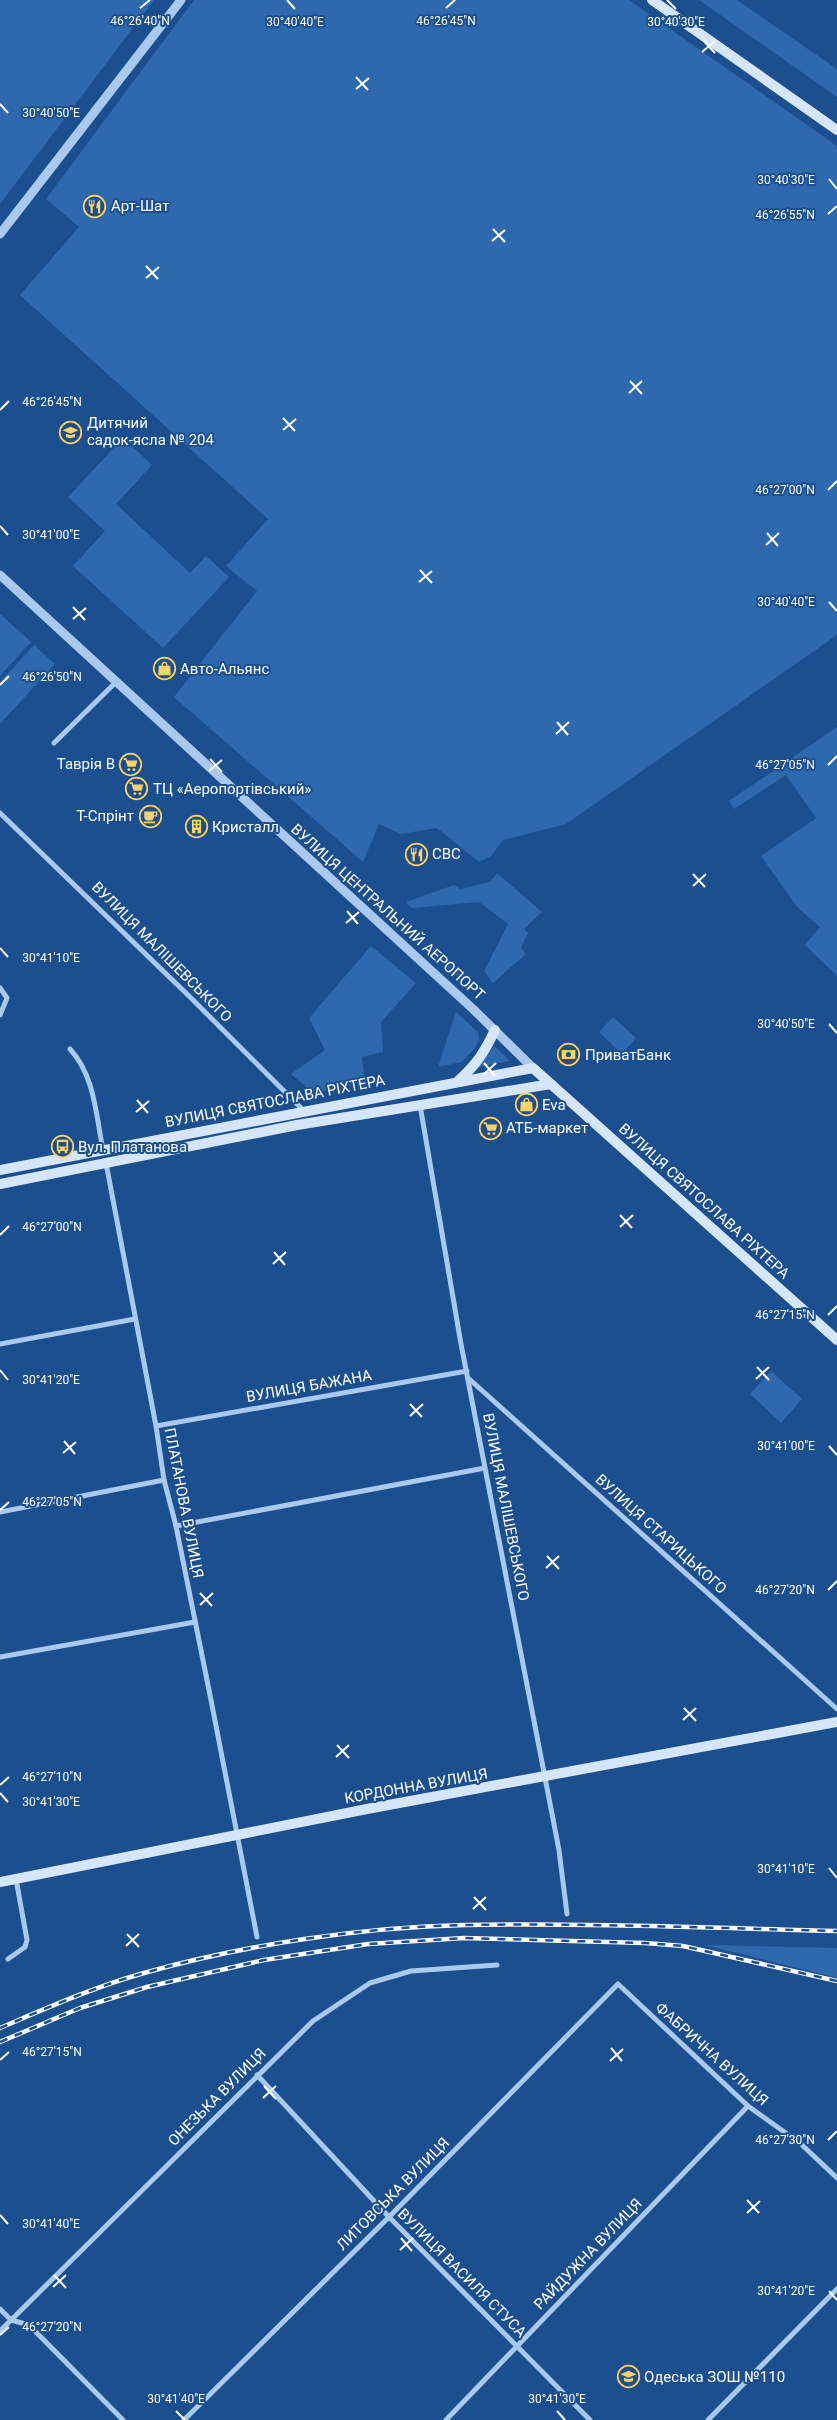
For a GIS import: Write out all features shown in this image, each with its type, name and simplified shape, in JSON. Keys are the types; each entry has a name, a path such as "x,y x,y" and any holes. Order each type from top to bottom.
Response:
{"main road":[{"path":"652,0 837,130"},
{"path":"457,1081 473,1068 483,1055 494,1030"},
{"name":"ВУЛИЦЯ СВЯТОСЛАВА РІХТЕРА","path":"0,1170 304,1110 533,1068 837,1340"},
{"name":"ВУЛИЦЯ СВЯТОСЛАВА РІХТЕРА","path":"0,1184 297,1125 551,1084"},
{"name":"КОРДОННА ВУЛИЦЯ","path":"0,1882 367,1809 545,1778 837,1722"}],"street":[{"path":"0,234 181,0"},
{"name":"ВУЛИЦЯ ЦЕНТРАЛЬНИЙ АЕРОПОРТ","path":"0,575 533,1068"},
{"path":"54,743 116,682"},
{"name":"ВУЛИЦЯ МАЛІШЕВСЬКОГО","path":"0,813 66,875 304,1110"},
{"path":"0,988 7,998 0,1015"},
{"path":"70,1049 81,1061 88,1078 104,1150"},
{"name":"ВУЛИЦЯ МАЛІШЕВСЬКОГО","path":"420,1104 468,1378 559,1850 567,1914"},
{"name":"ПЛАТАНОВА ВУЛИЦЯ","path":"106,1163 156,1426 164,1480 176,1526 257,1937"},
{"path":"0,1344 135,1319"},
{"name":"ВУЛИЦЯ БАЖАНА","path":"156,1426 467,1372"},
{"name":"ВУЛИЦЯ СТАРИЦЬКОГО","path":"468,1378 837,1709"},
{"path":"176,1526 485,1468"},
{"path":"0,1512 164,1480"},
{"path":"0,1657 195,1622"},
{"path":"8,1959 24,1947 27,1940 16,1879"},
{"name":"ОНЕЗЬКА ВУЛИЦЯ","path":"0,2331 257,2075 314,2021 370,1983 411,1971 497,1965"},
{"name":"ФАБРИЧНА ВУЛИЦЯ","path":"618,1984 748,2106 801,2144 837,2178"},
{"name":"ЛИТОВСЬКА ВУЛИЦЯ","path":"184,2420 389,2217 618,1984"},
{"name":"ВУЛИЦЯ ВАСИЛЯ СТУСА","path":"257,2075 389,2217 590,2420"},
{"name":"РАЙДУЖНА ВУЛИЦЯ","path":"446,2420 748,2106"},
{"path":"708,2420 837,2289"},
{"path":"0,2309 11,2320 29,2325 123,2420"}],"shaded area":[{"path":"0,0 154,0 0,204"},
{"path":"194,0 629,0 837,146 837,635 566,824 503,840 491,856 479,862 437,828 401,834 379,824 363,862 174,697 257,591 226,566 268,519 20,295 79,227 46,199"},
{"path":"699,0 737,0 837,69 837,97"},
{"path":"123,438 152,465 116,504 190,573 206,556 229,577 163,648 73,566 105,531 68,497"},
{"path":"0,614 31,642 0,676"},
{"path":"34,645 55,664 0,724 0,682"},
{"path":"837,727 837,976 805,945 820,927 797,907 761,856 816,818 786,775 734,809 729,801"},
{"path":"497,873 542,912 524,929 528,933 521,948 526,954 493,983 484,971 508,924 479,902 412,908 406,902 454,885 460,889 490,882"},
{"path":"371,946 416,983 381,1022 383,1052 362,1057 365,1082 313,1093 291,1074 325,1050 309,1018"},
{"path":"431,946 452,961 460,972 457,977 426,951 427,947"},
{"path":"456,1012 478,1032 479,1039 475,1048 462,1062 438,1067"},
{"path":"613,1017 636,1038 622,1054 599,1032"},
{"path":"494,1046 510,1061 479,1067"},
{"path":"771,1371 802,1399 781,1423 750,1394"},
{"path":"705,1945 837,1948 837,1978"}],"railway":[{"path":"0,2028 89,1991 182,1963 303,1939 385,1929 465,1925 558,1925 837,1931"},
{"path":"0,2042 80,2008 147,1987 264,1960 368,1944 464,1938 645,1943 683,1946 837,1981"}],"place":[{"name":"Арт-Шат","path":"95,206"},
{"name":"Дитячий садок-ясла № 204","path":"71,432"},
{"name":"Авто-Альянс","path":"164,669"},
{"name":"Таврія В","path":"131,764"},
{"name":"ТЦ «Аеропортівський»","path":"137,789"},
{"name":"Т-Спрінт","path":"150,816"},
{"name":"Кристалл","path":"196,827"},
{"name":"СВС","path":"416,854"},
{"name":"ПриватБанк","path":"569,1055"},
{"name":"Eva","path":"526,1105"},
{"name":"АТБ-маркет","path":"490,1128"},
{"name":"Вул. Платанова","path":"62,1147"},
{"name":"Одеська ЗОШ №110","path":"628,2377"}]}
